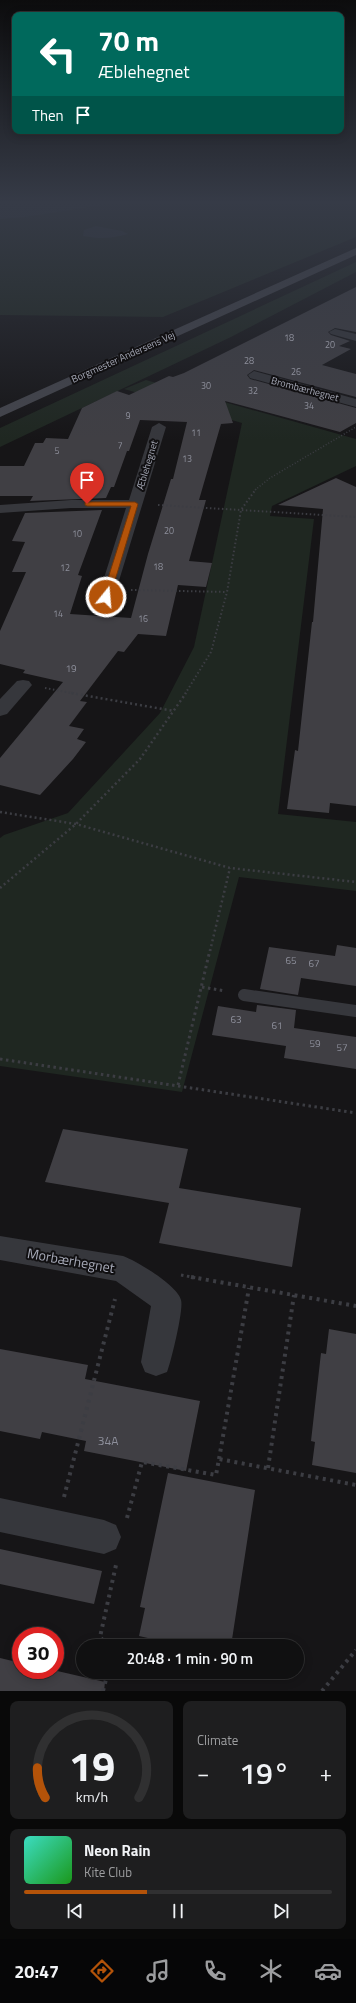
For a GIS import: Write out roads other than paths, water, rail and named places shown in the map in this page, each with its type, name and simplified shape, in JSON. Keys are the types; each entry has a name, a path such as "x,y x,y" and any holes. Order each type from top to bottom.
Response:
{"street":[{"name":"Borgmester Andersens Vej","path":"0,413 288,282"},
{"path":"335,332 356,338"},
{"name":"Brombærhegnet","path":"254,375 356,403"},
{"name":"Æblehegnet","path":"107,593 159,427"},
{"name":"Æblehegnet","path":"0,509 71,504 135,504"},
{"path":"0,710 23,685"},
{"name":"Morbærhegnet","path":"0,1248 123,1269 167,1301 156,1362"},
{"path":"0,1515 56,1527 112,1543"}],"lane":[{"path":"244,995 356,1011"}]}
